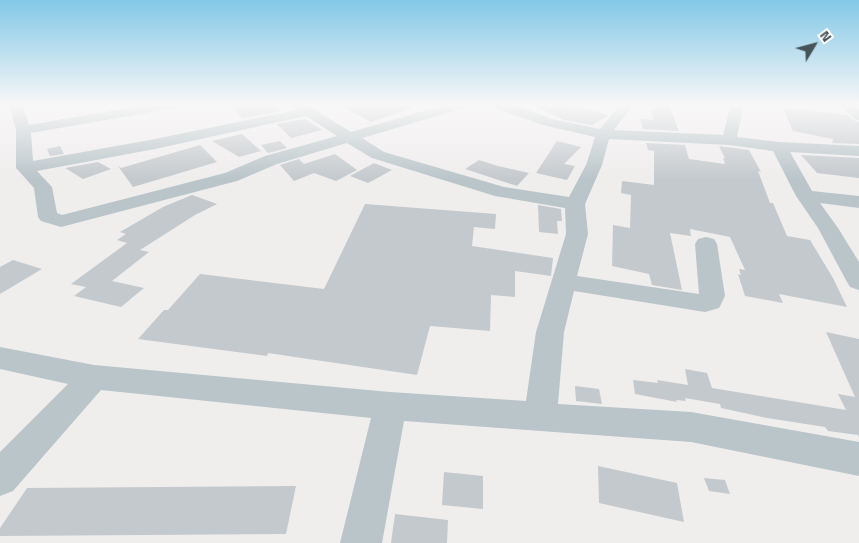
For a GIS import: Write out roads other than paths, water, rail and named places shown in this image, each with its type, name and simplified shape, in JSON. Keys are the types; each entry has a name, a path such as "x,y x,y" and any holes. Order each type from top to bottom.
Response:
{"street":[{"path":"27,129 23,130 25,168 43,187 48,217 62,221 231,177 271,160 374,129"},
{"path":"25,168 155,144 214,129"},
{"path":"335,129 378,155 502,192 575,204"},
{"path":"582,129 603,134 729,140 779,147 859,150"},
{"path":"541,415 550,332 577,234 575,204 594,165 603,134 607,129"},
{"path":"729,140 732,129"},
{"path":"779,147 805,196 828,228 859,282"},
{"path":"805,196 859,202"},
{"path":"565,282 705,303 710,302 712,296 706,244"},
{"path":"0,358 94,377 390,406 541,415 691,427 859,459"},
{"path":"0,478 94,377"},
{"path":"360,543 390,406"}]}
